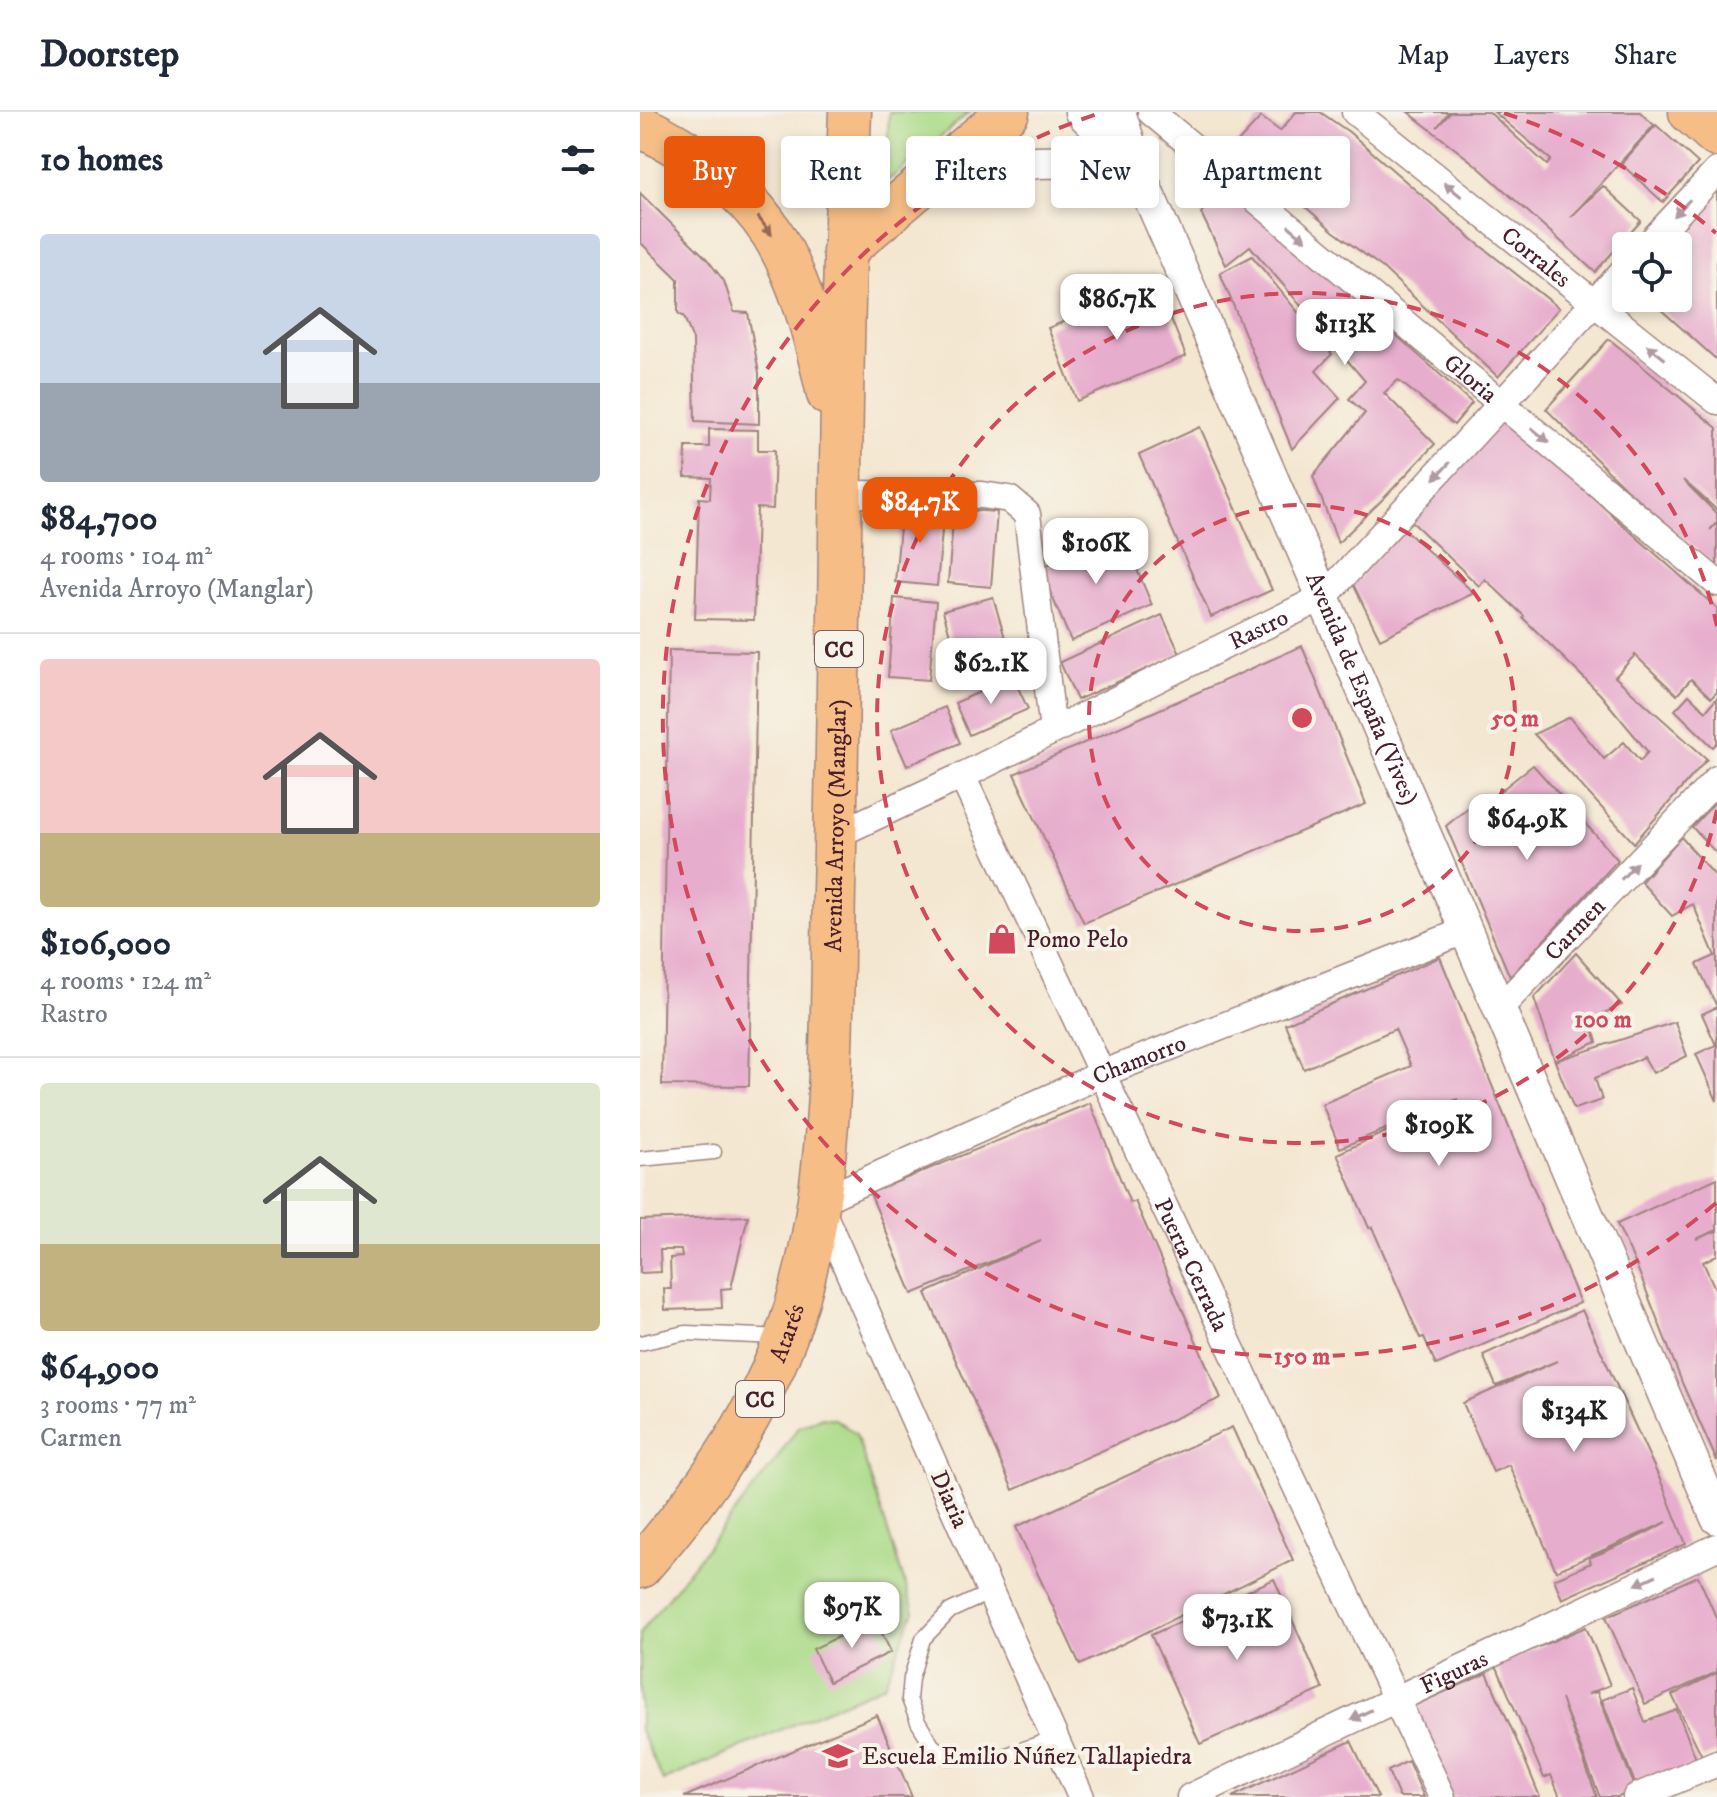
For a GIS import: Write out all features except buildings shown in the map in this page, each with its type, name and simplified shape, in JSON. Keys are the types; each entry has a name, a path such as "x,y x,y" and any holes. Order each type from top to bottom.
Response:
{"main road":[{"name":"Avenida Arroyo (Manglar)","path":"818,1202 831,1012 844,251 850,112"},
{"path":"980,136 1008,112"},
{"path":"1690,112 1717,136"},
{"path":"640,126 704,163 739,194 771,232 807,315 829,396 841,479"},
{"path":"844,251 906,198"},
{"name":"Atarés","path":"640,1567 729,1453 764,1391 786,1337 805,1274 818,1202"}],"street":[{"name":"Avenida de España (Vives)","path":"1081,112 1104,136"},
{"name":"Avenida de España (Vives)","path":"1119,112 1127,136"},
{"name":"Gloria","path":"1151,112 1717,583"},
{"name":"Corrales","path":"1355,112 1717,401"},
{"path":"1660,232 1717,171"},
{"name":"Avenida de España (Vives)","path":"1154,208 1325,596 1717,1518"},
{"name":"Rastro","path":"836,835 1325,596 1612,283"},
{"path":"841,479 1009,499 1027,514 1053,731"},
{"name":"Puerta Cerrada","path":"962,776 1442,1797"},
{"name":"Carmen","path":"1499,1009 1717,779"},
{"name":"Chamorro","path":"818,1202 1104,1073 1467,930"},
{"name":"Diaria","path":"818,1202 1081,1797"},
{"name":"Figuras","path":"1190,1797 1717,1547"},
{"path":"1636,1797 1717,1763"}],"lane":[{"path":"640,1159 714,1152"},
{"path":"640,1343 685,1333 786,1337"},
{"path":"991,1592 950,1611 923,1639 909,1699 918,1722 932,1745 946,1757 1001,1757 1055,1738"}],"green space":[{"path":"889,112 970,112 941,136 906,136 906,165 890,179"},
{"path":"822,1417 835,1419 856,1434 914,1611 884,1685 663,1781 640,1730 640,1633 776,1460 798,1427"}],"place":[{"name":"Pomo Pelo","path":"1002,939"},
{"name":"Escuela Emilio Núñez Tallapiedra","path":"838,1756"}]}
